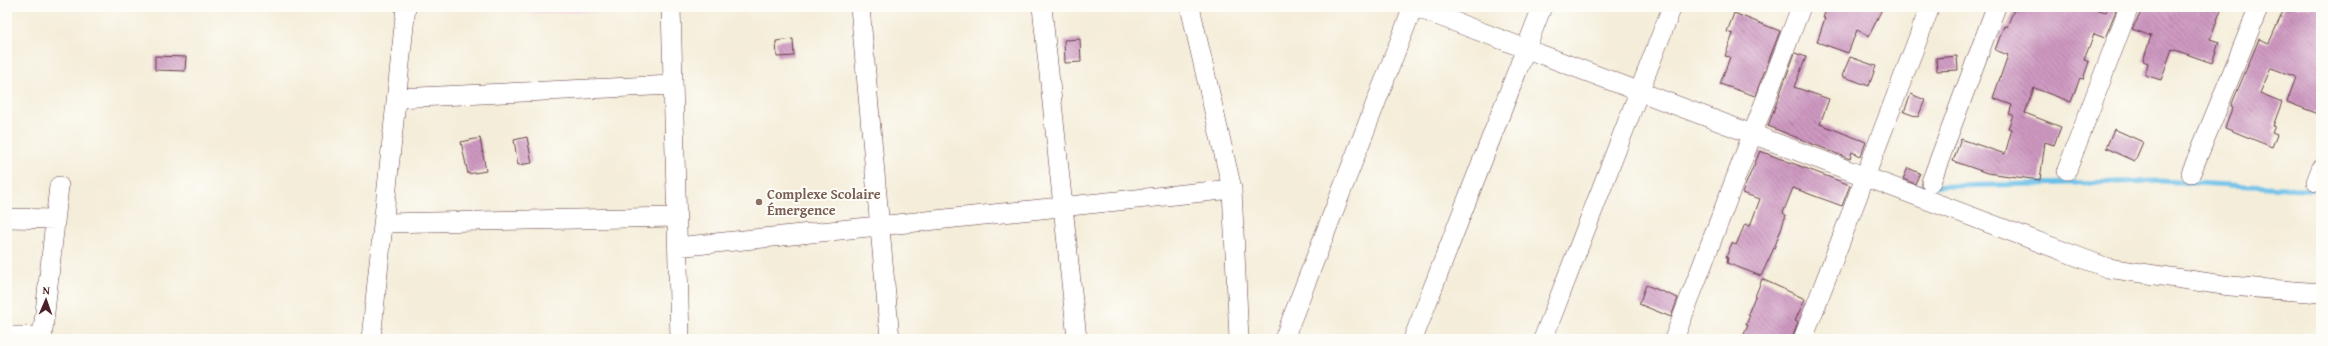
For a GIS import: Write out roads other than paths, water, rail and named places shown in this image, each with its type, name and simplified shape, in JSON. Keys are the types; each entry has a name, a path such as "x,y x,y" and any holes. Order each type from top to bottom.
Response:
{"street":[{"path":"371,339 406,7"},
{"path":"671,7 680,339"},
{"path":"860,7 890,339"},
{"path":"1042,7 1077,339"},
{"path":"1190,7 1232,189 1239,339"},
{"path":"1284,339 1414,7 2108,268 2230,286 2321,293"},
{"path":"1413,339 1542,7"},
{"path":"1543,339 1672,7"},
{"path":"1674,339 1801,7"},
{"path":"1802,339 1930,7"},
{"path":"1931,182 1996,7"},
{"path":"2067,170 2129,7"},
{"path":"2192,174 2259,7"},
{"path":"397,98 673,85"},
{"path":"7,336 42,338 59,186"},
{"path":"677,247 1232,189"},
{"path":"384,223 676,217"},
{"path":"7,218 55,218"}],"waterway":[{"path":"1913,187 2159,181 2321,190"}],"place":[{"name":"Complexe Scolaire Émergence","path":"759,202"}]}
